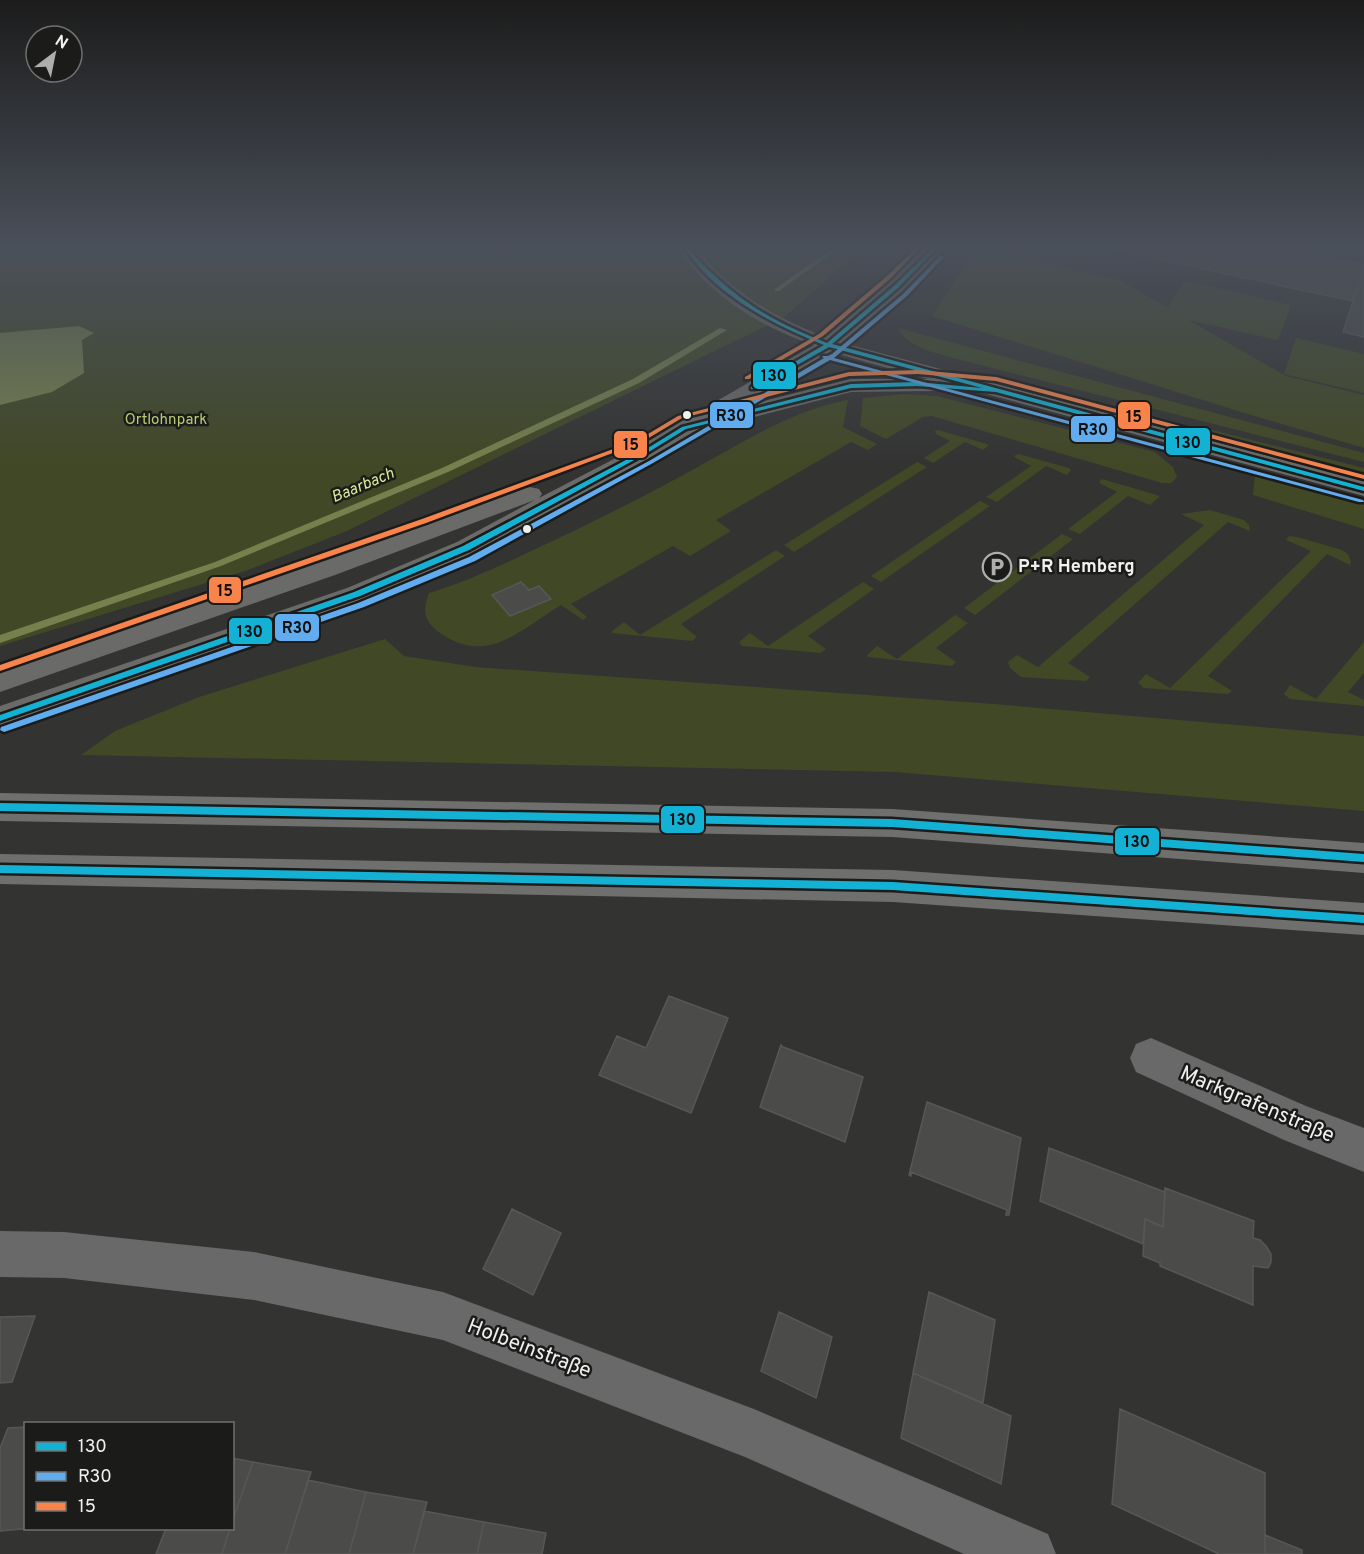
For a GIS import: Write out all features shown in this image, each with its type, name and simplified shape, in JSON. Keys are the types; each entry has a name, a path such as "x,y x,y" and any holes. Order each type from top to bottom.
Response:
{"highway":[{"path":"0,807 58,806 892,824 1364,858"},
{"path":"12,869 893,886 1364,919"}],"main road":[{"path":"0,718 357,594 466,548 645,452 828,345 855,322"},
{"path":"0,681 408,540 645,452"}],"street":[{"path":"772,322 828,345 1364,489"},
{"path":"684,428 851,386 917,384 994,391"},
{"name":"Markgrafenstraße","path":"1151,1058 1299,1125 1364,1150"},
{"name":"Holbeinstraße","path":"0,1254 64,1255 254,1276 443,1316 754,1436 1028,1554"}],"green space":[{"name":"Ortlohnpark","path":"0,322 775,322 347,531 245,571 0,646"},
{"path":"950,322 1191,322 1286,376 1364,395 1364,448"},
{"path":"1195,322 1285,322 1278,340"},
{"path":"898,328 1364,453 1364,462 938,354 915,345"},
{"path":"1296,338 1364,354 1364,393 1284,374"},
{"path":"903,394 937,396 1155,452 1173,467 1177,477 1171,483 1162,483 932,416 923,417 886,439 860,426 863,398"},
{"path":"848,400 843,427 877,444 868,450 851,442 716,520 731,531 690,556 673,546 571,604 587,617 583,620 561,605 501,642 486,646 471,646 454,641 436,630 426,617 425,608 429,593 479,575 569,533 788,419 807,411"},
{"path":"1192,425 1364,468 1364,472 1206,431"},
{"path":"935,431 989,445 983,450 965,442 933,463 924,458 950,441 936,434"},
{"path":"1018,454 1071,470 1067,475 1046,466 997,502 986,497 1031,466 1014,456"},
{"path":"917,462 927,467 794,552 784,545"},
{"path":"1255,472 1364,504 1364,529 1253,495"},
{"path":"1102,479 1160,496 1150,505 1128,496 1080,534 1068,529 1117,492 1101,484 1099,482"},
{"path":"980,501 990,506 881,582 871,576"},
{"path":"1210,510 1244,520 1249,525 1250,531 1228,522 1068,663 1090,677 1086,681 1021,677 1010,668 1008,662 1017,655 1038,667 1204,525 1181,514"},
{"path":"1062,534 1073,539 975,615 964,608"},
{"path":"1289,536 1342,550 1348,554 1350,565 1327,554 1208,676 1232,691 1228,694 1144,688 1138,683 1146,674 1170,688 1311,551 1286,540"},
{"path":"776,550 785,556 681,624 697,637 692,641 612,633 624,622 640,635"},
{"path":"863,582 874,589 808,636 826,649 821,653 742,646 739,642 750,633 768,646"},
{"path":"955,615 968,623 936,648 956,662 952,666 868,657 867,655 877,646 897,659"},
{"path":"385,639 404,656 476,667 994,704 1364,736 1364,811 894,772 81,755 115,731 199,697"},
{"path":"1364,642 1364,673 1348,692 1364,700 1364,706 1290,699 1284,694 1290,685 1316,699"}],"shaded area":[{"path":"79,326 94,333 82,340 84,373 52,392 0,405 0,333"}],"building":[{"path":"1346,322 1364,322 1364,337 1343,332"},
{"path":"521,582 529,590 539,586 551,599 510,616 492,595"},
{"path":"669,996 728,1018 691,1113 599,1075 617,1036 646,1048"},
{"path":"781,1045 863,1077 845,1142 760,1107"},
{"path":"927,1102 1021,1138 1009,1215 1006,1215 1007,1210 911,1172 911,1176 909,1175"},
{"path":"1049,1148 1165,1192 1163,1227 1145,1219 1143,1244 1040,1201"},
{"path":"1165,1188 1254,1221 1253,1238 1260,1240 1266,1246 1271,1254 1271,1262 1268,1268 1253,1266 1253,1305 1160,1266 1160,1263 1143,1256 1145,1219 1163,1227"},
{"path":"512,1209 561,1233 533,1295 483,1269"},
{"path":"929,1292 995,1320 983,1403 913,1373"},
{"path":"779,1312 832,1337 816,1398 761,1371"},
{"path":"35,1316 12,1382 0,1383 0,1317"},
{"path":"913,1373 1011,1416 1001,1484 901,1438"},
{"path":"1120,1409 1265,1473 1265,1554 1219,1554 1112,1504"},
{"path":"24,1427 24,1529 0,1531 0,1448 8,1428"},
{"path":"234,1458 253,1462 234,1516"},
{"path":"253,1462 311,1472 285,1554 222,1554 229,1530 234,1530 234,1516"},
{"path":"308,1480 366,1492 349,1554 285,1554"},
{"path":"366,1492 427,1502 413,1554 349,1554"},
{"path":"424,1511 484,1522 477,1554 413,1554"},
{"path":"484,1522 546,1533 542,1554 477,1554"},
{"path":"165,1530 229,1530 222,1554 156,1554"},
{"path":"1265,1535 1302,1550 1302,1554 1265,1554"}],"waterway":[{"name":"Baarbach","path":"0,639 218,564 445,470 636,381 723,330"}],"transit line":[{"name":"130","path":"774,322 828,345 1364,489"},
{"name":"15","path":"747,378 821,335 837,322"},
{"name":"130","path":"753,388 828,345 855,322"},
{"name":"R30","path":"4,729 361,605 472,559 651,462 834,355 874,322"},
{"name":"R30","path":"825,357 1361,501"},
{"name":"15","path":"0,668 424,521 640,441 680,417 849,374 918,372 996,379 1364,477"},
{"name":"130","path":"0,718 357,594 466,548 645,452 684,428 851,386 917,384 994,391"},
{"name":"130","path":"0,807 892,823 1364,858"},
{"name":"130","path":"0,869 893,886 1364,919"}],"place":[{"name":"P+R Hemberg","path":"997,567"}]}
